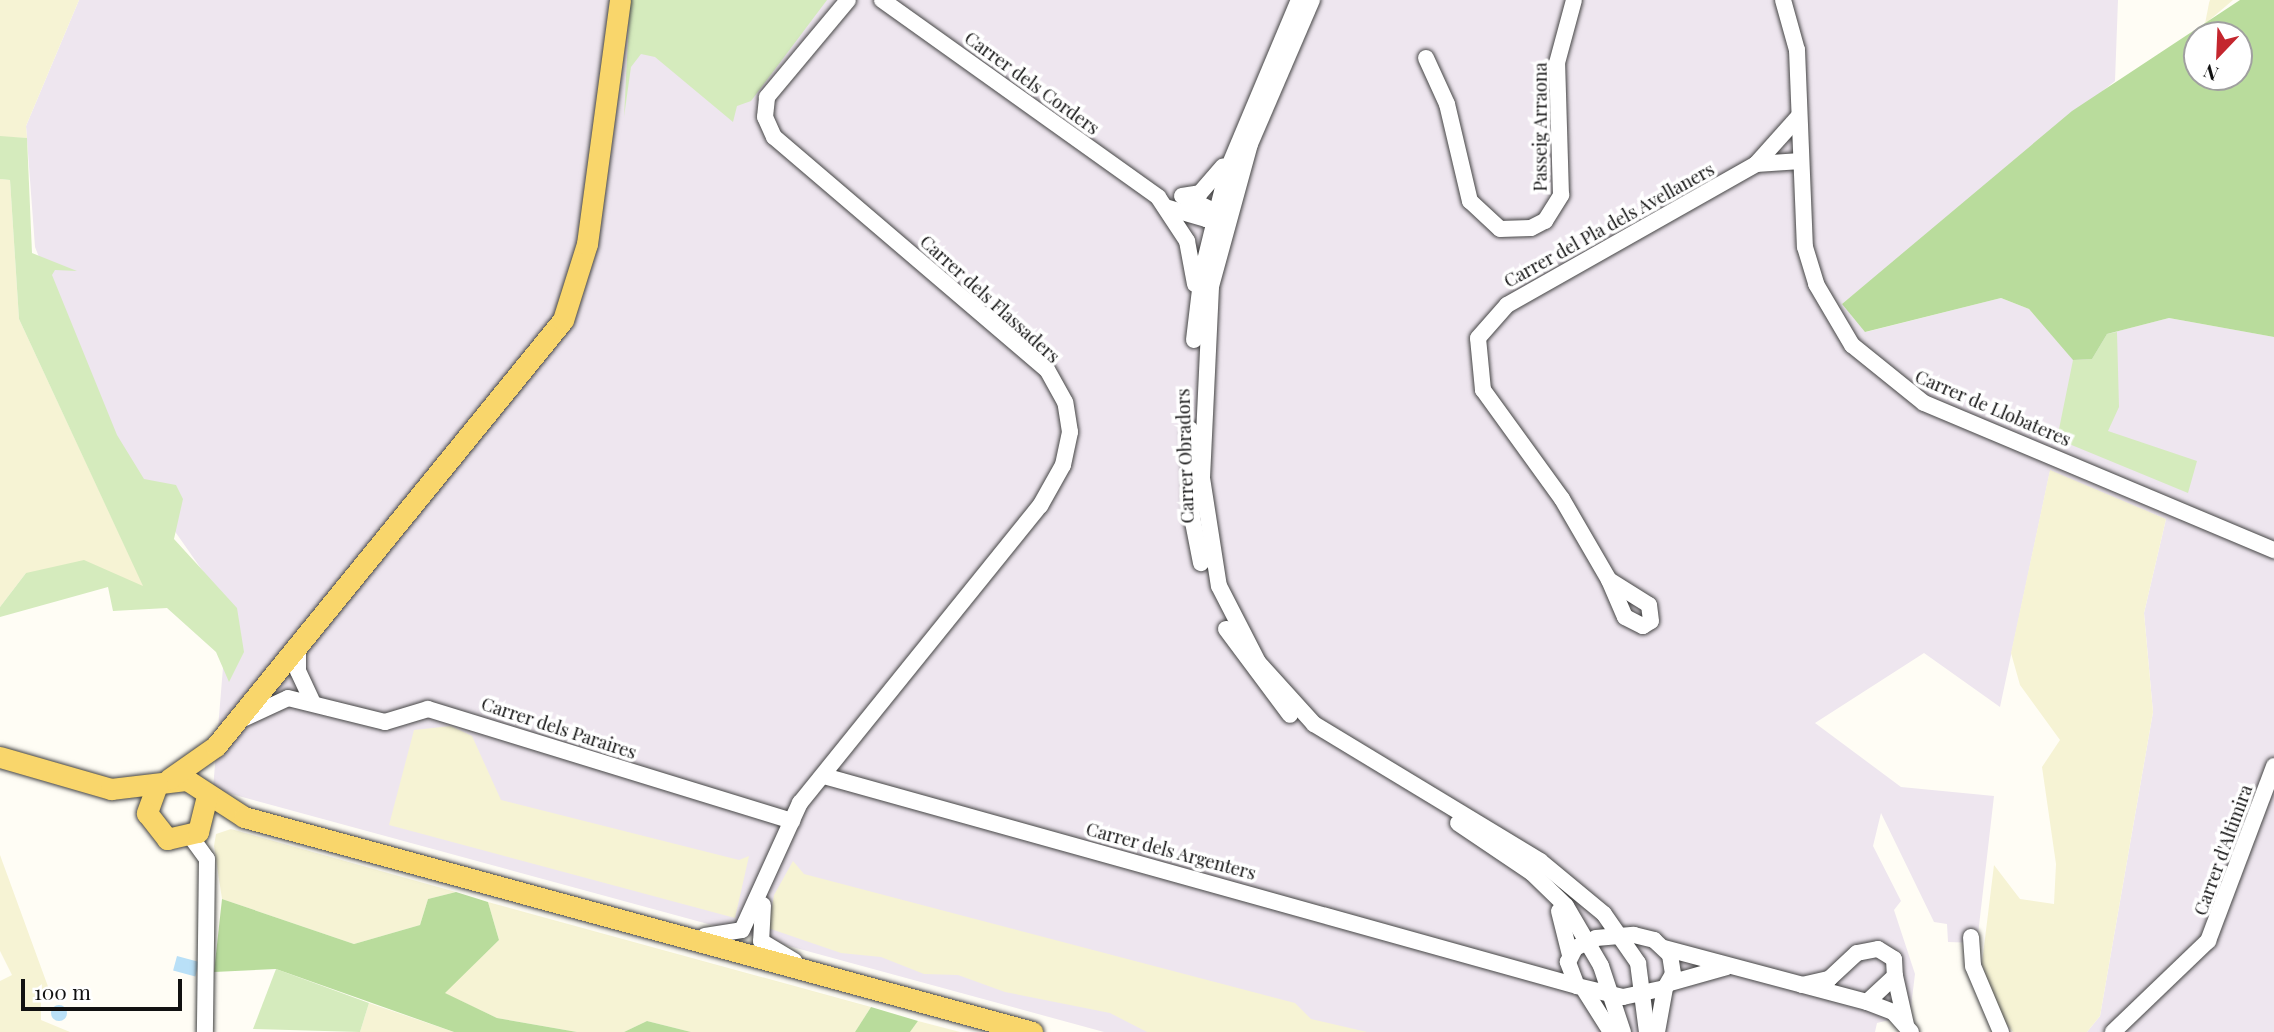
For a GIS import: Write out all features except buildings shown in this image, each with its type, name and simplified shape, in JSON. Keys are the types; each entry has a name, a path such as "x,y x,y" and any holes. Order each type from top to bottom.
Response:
{"main road":[{"path":"147,813 163,782 221,739 551,338 573,300 608,114 620,0"},
{"path":"197,831 221,739"},
{"path":"0,757 111,789 147,813 167,839 244,817"},
{"path":"111,789 163,782 206,794 244,817 1032,1032"}],"street":[{"name":"Carrer dels Flassaders","path":"651,928 734,936 757,906 792,821 824,776 1040,506 1063,465 1070,432 1065,402 1046,370 774,137 765,117 766,97 848,0"},
{"name":"Carrer dels Corders","path":"882,0 1162,202 1189,217 1215,215"},
{"path":"1162,202 1200,193 1219,178 1291,39 1299,0"},
{"name":"Carrer Obradors","path":"1312,0 1291,39 1226,215 1209,298 1200,422 1204,530 1231,620 1272,680 1314,724 1462,819"},
{"name":"Passeig Arraona","path":"1426,58 1447,104 1470,201 1500,229 1531,228 1545,221 1561,195 1557,63 1574,0"},
{"name":"Carrer de Llobateres","path":"1783,0 1797,50 1805,247 1816,284 1852,345 1891,381 1924,403 2271,546"},
{"path":"1756,164 1799,116"},
{"path":"1209,298 1215,215 1260,117"},
{"path":"1239,137 1215,215 1195,317 1192,373 1192,517 1203,570 1231,639 1285,710 1348,760 1462,819 1643,936 1664,948 1727,967 1793,986 1867,1002 1893,1012 1908,1028"},
{"name":"Carrer del Pla dels Avellaners","path":"1609,580 1562,499 1483,390 1478,338 1507,305 1756,164 1801,161"},
{"path":"1183,196 1215,215"},
{"name":"Carrer dels Corders","path":"1162,202 1187,241 1195,317"},
{"path":"1192,373 1204,530 1231,639 1272,680 1285,710 1314,724"},
{"path":"298,646 298,671 313,702"},
{"name":"Carrer dels Paraires","path":"221,739 272,701 313,702 345,716 385,722 428,709 475,719 792,821"},
{"path":"1336,740 1348,760 1381,768"},
{"name":"Carrer d'Altimira","path":"2113,1032 2208,941 2274,766"},
{"name":"Carrer dels Argenters","path":"824,776 1508,963 1581,988 1613,996 1646,996"},
{"path":"1462,819 1553,892 1587,940 1613,996 1623,1032"},
{"path":"197,831 207,859 205,1032"},
{"name":"Carrer dels Flassaders","path":"772,869 758,922 761,941 826,976"},
{"path":"1553,892 1567,925 1569,959 1581,988 1611,1032"},
{"path":"1591,901 1621,934 1646,996 1647,1032"},
{"path":"1569,959 1587,940 1621,934 1643,936"},
{"path":"1971,937 1973,966 2001,1032"},
{"path":"1657,1032 1672,961 1664,948"},
{"path":"1793,986 1829,979 1857,953 1878,949 1894,959 1895,976 1908,1028"},
{"name":"Carrer dels Argenters","path":"1508,963 1548,968 1569,959"},
{"path":"1646,996 1667,986 1727,967"},
{"path":"1867,1002 1895,976"}],"shaded area":[{"path":"0,0 79,0 26,126 27,138 0,137"},
{"path":"79,0 2118,0 2115,81 1842,304 1866,332 2001,298 2029,309 2074,360 2107,334 2169,318 2274,337 2274,1032 2087,1032 2100,1016 2153,712 2144,613 2166,519 2050,471 2000,707 1924,653 1815,723 1901,787 1994,796 1977,943 1948,942 1947,924 1934,922 1881,813 1873,846 1901,901 1894,910 1915,974 1910,1015 1877,1023 1875,1032 1104,1032 213,789 228,607 115,446 35,247 26,126"},
{"path":"2210,0 2233,0 2206,21"},
{"path":"0,179 10,180 19,319 144,587 26,573 0,607"},
{"path":"2050,470 2166,519 2144,613 2153,712 2100,1016 2087,1032 2013,1032 1995,1008 1982,963 1994,865 2020,899 2054,904 2056,864 2042,767 2060,740 2020,685 2011,653"},
{"path":"451,726 472,736 501,800 739,860 749,856 735,918 389,825 414,730"},
{"path":"231,829 456,892 428,899 420,925 354,944 222,899 214,846 216,834"},
{"path":"0,855 50,992 41,1002 41,1020 70,1032 0,1032 0,981 12,975 0,951"},
{"path":"793,861 804,874 1295,1003 1311,1019 1367,1032 1147,1032 1110,1013 1005,992 958,975 924,974 881,957 841,953 768,928 774,895"},
{"path":"488,902 871,1007 855,1032 691,1032 647,1021 624,1032 577,1032 497,1018 444,993 499,940"},
{"path":"369,1003 454,1032 360,1032"},
{"path":"918,1021 960,1032 910,1032"}],"green space":[{"path":"630,0 827,0 751,101 737,106 733,122 655,57 641,54 631,67 624,117"},
{"path":"2240,0 2274,0 2274,337 2169,318 2107,334 2092,359 2073,360 2029,309 2001,298 1865,332 1842,304 2072,111 2183,38 2183,91 2253,91 2253,21 2208,21"},
{"path":"0,136 27,138 32,253 77,271 55,270 52,275 117,435 144,479 176,485 183,499 174,539 237,608 244,652 229,682 216,652 167,608 113,611 108,587 0,617 0,607 26,573 84,560 143,586 19,319 10,180 0,179"},
{"path":"2117,332 2119,407 2108,431 2197,461 2188,493 2057,439 2073,360 2092,359 2107,334"},
{"path":"456,892 488,902 499,940 445,993 497,1018 577,1032 454,1032 276,969 214,972 222,899 354,944 420,925 428,899"},
{"path":"276,969 369,1003 360,1032 253,1029"},
{"path":"871,1007 918,1021 910,1032 855,1032"},
{"path":"647,1021 691,1032 624,1032"}],"water":[{"path":"177,956 199,962 195,976 173,970"},
{"path":"56,1005 62,1005 67,1013 65,1019 56,1021 51,1016 51,1010"}]}
